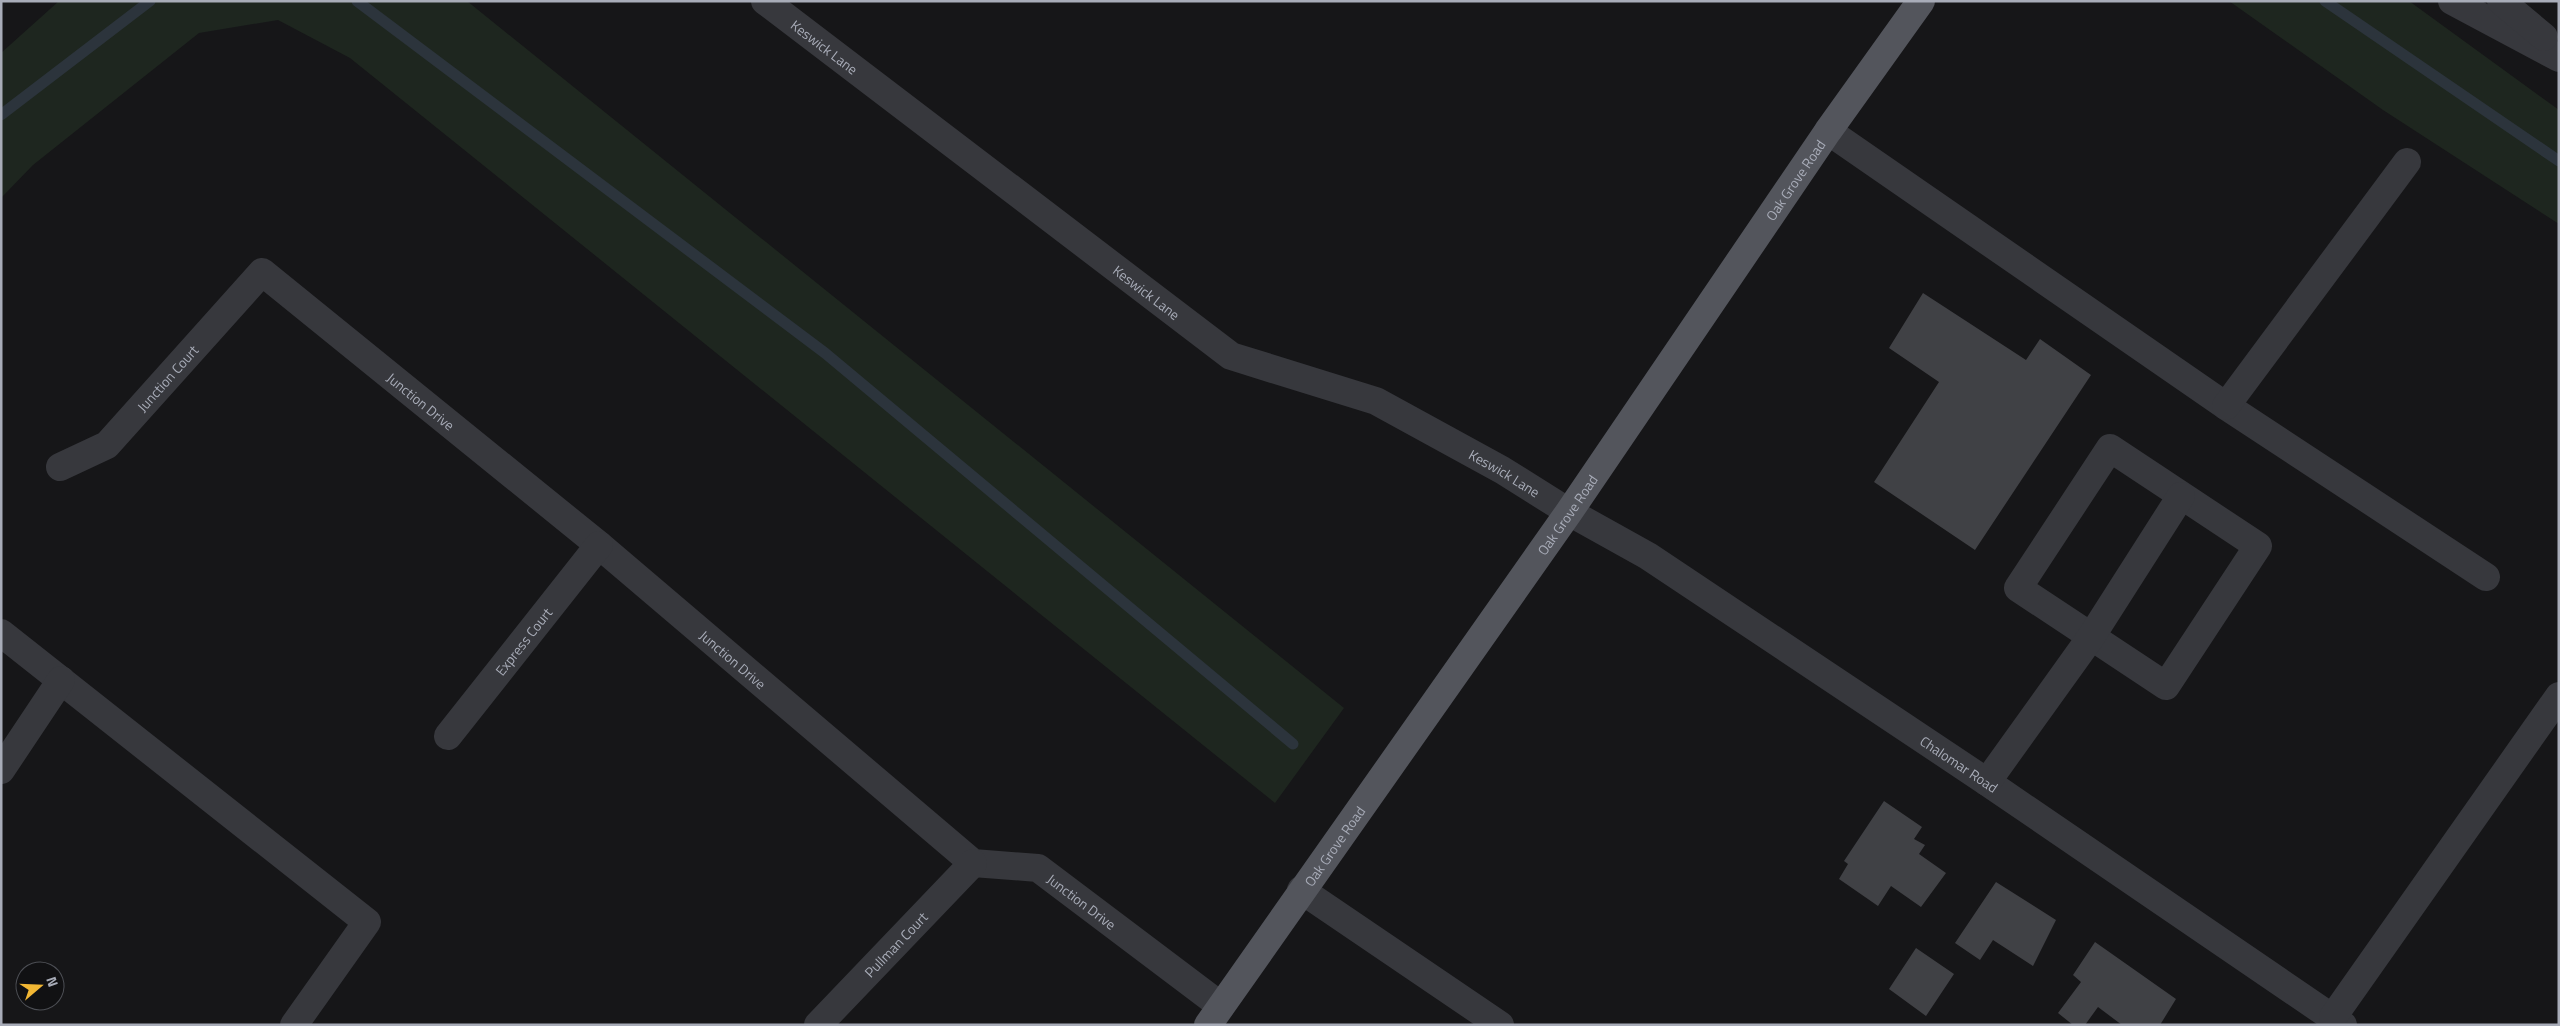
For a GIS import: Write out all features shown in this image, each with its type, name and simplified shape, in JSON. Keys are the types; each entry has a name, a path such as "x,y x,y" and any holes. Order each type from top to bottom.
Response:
{"main road":[{"name":"Oak Grove Road","path":"1214,1015 1569,512 1828,131 1921,1"}],"street":[{"name":"Keswick Lane","path":"765,1 1232,356 1376,401 1502,470 1569,512"},
{"path":"2452,1 2559,58"},
{"path":"2501,1 2559,49"},
{"path":"1828,131 2226,406 2486,577"},
{"path":"2226,406 2408,162"},
{"name":"Junction Court","path":"60,467 106,446 262,272"},
{"name":"Junction Drive","path":"262,272 599,545 972,863 1038,868 1214,1015"},
{"path":"2110,448 2258,546 2166,686 2091,637 2018,588 2110,448"},
{"path":"1987,782 2091,637 2182,496"},
{"name":"Chalomar Road","path":"1569,512 1648,556 1987,782 2338,1021"},
{"name":"Express Court","path":"448,736 599,545"},
{"path":"1,633 367,922 294,1025"},
{"path":"1,770 61,680"},
{"path":"2338,1021 2559,696"},
{"name":"Pullman Court","path":"818,1025 972,863"},
{"path":"1301,890 1500,1025"}],"shaded area":[{"path":"59,1 467,1 1344,708 1275,803 350,58 278,20 199,33 33,165 1,198 1,53"},
{"path":"2229,1 2409,1 2559,110 2559,224 2383,110"}],"building":[{"path":"1923,293 2026,360 2040,339 2091,375 1975,550 1874,482 1939,382 1889,348"},
{"path":"1884,801 1922,827 1914,839 1925,845 1919,854 1946,873 1921,907 1891,886 1878,906 1839,879 1848,864 1844,861"},
{"path":"1996,882 2056,920 2033,966 1993,940 1980,960 1955,943"},
{"path":"2095,942 2176,999 2160,1025 2122,1025 2098,1007 2085,1025 2073,1025 2058,1013 2081,982 2073,975"},
{"path":"1916,948 1954,974 1926,1016 1889,989"}],"waterway":[{"path":"1,115 150,1"},
{"path":"357,1 825,353 1293,744"},
{"path":"2325,1 2559,161"}]}
